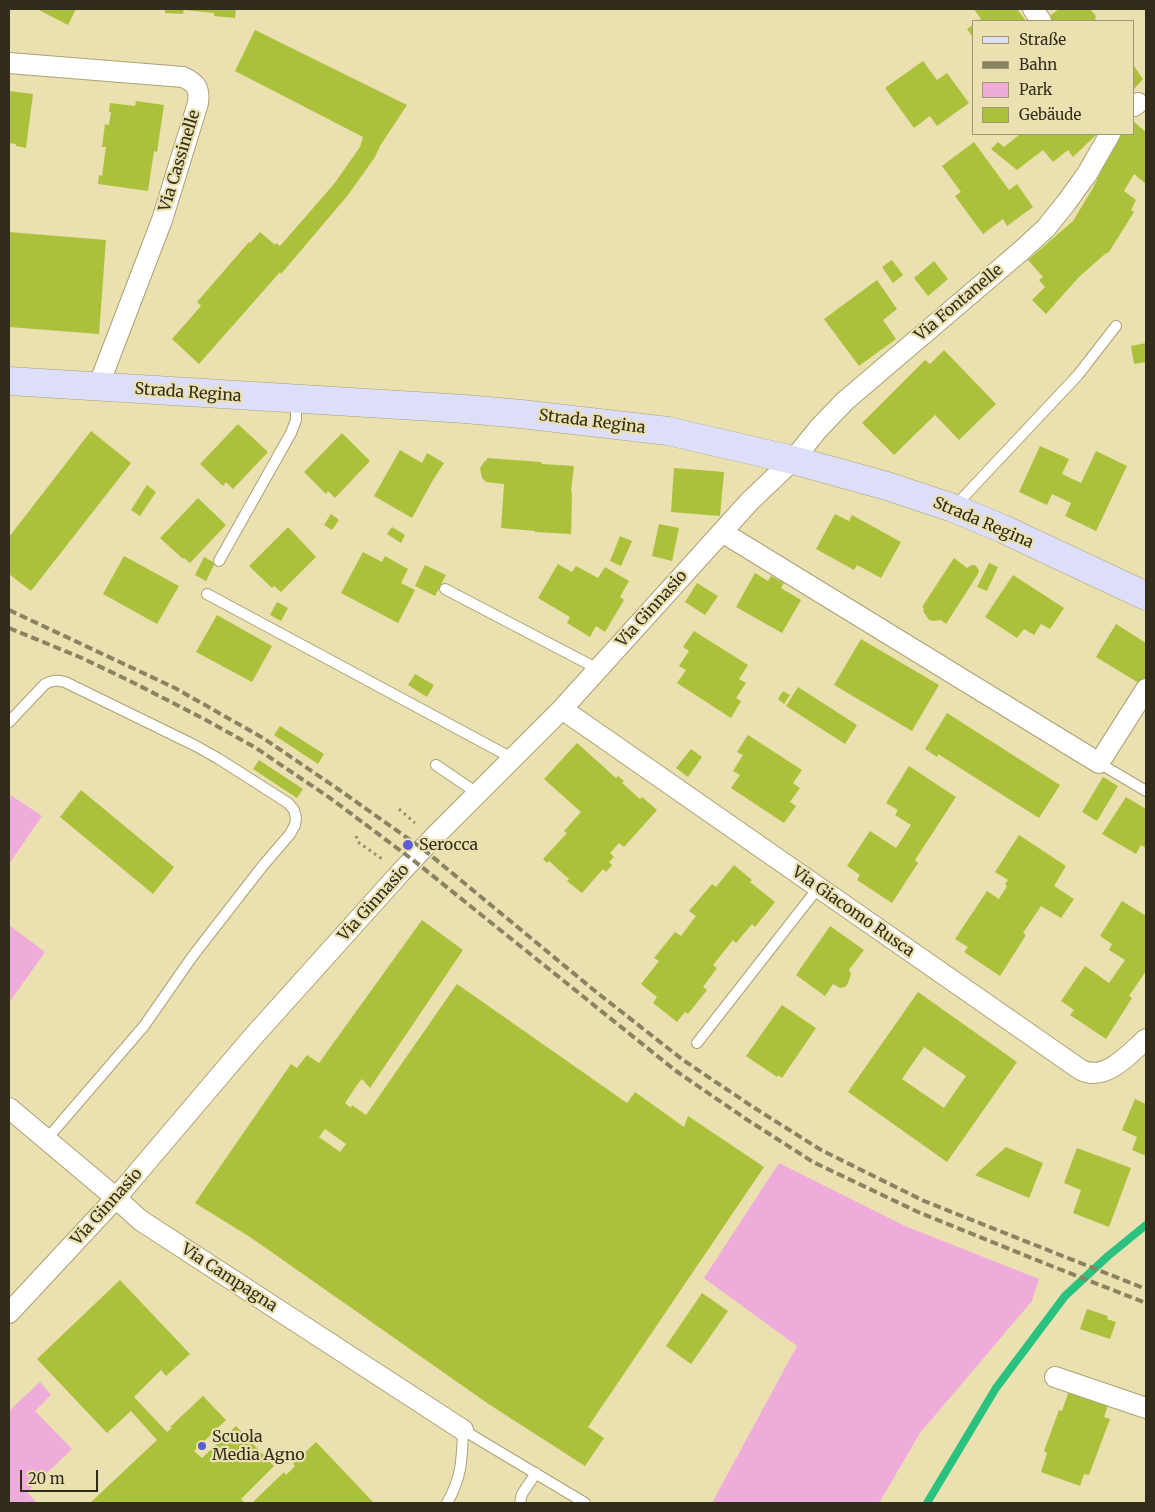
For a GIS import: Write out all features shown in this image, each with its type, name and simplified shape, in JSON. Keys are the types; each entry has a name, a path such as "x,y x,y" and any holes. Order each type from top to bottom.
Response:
{"main road":[{"name":"Strada Regina","path":"9,381 466,409 668,431 793,460 887,486 952,508 1146,596"}],"street":[{"path":"1033,9 1040,20"},
{"name":"Via Cassinelle","path":"9,63 183,77 197,86 199,94 198,103 162,220 98,387"},
{"name":"Via Fontanelle","path":"793,460 819,428 845,401 1046,228 1087,174 1109,135"},
{"name":"Via Ginnasio","path":"9,1313 116,1198 251,1039 401,872 562,709 750,501 793,460"},
{"path":"722,532 1100,763 1146,689"},
{"name":"Via Giacomo Rusca","path":"562,709 1066,1060 1088,1073 1103,1072 1114,1066 1146,1040"},
{"name":"Via Campagna","path":"9,1108 140,1220 463,1430"},
{"path":"1056,1377 1146,1408"}],"lane":[{"path":"952,508 1078,375 1116,326"},
{"path":"219,561 291,433 296,420 296,399"},
{"path":"445,589 598,668"},
{"path":"207,594 512,758"},
{"path":"9,722 45,684 57,680 65,682 196,746 288,803 294,810 296,818 290,834 192,957 144,1026 46,1140"},
{"path":"1100,763 1146,791"},
{"path":"436,765 477,793"},
{"path":"698,1043 818,888"},
{"path":"448,1503 461,1468 463,1430"},
{"name":"Via Campagna","path":"463,1430 585,1503"},
{"path":"520,1503 522,1494 536,1473"}],"path":[{"path":"356,836 358,842 401,872"}],"green space":[{"path":"9,794 42,816 9,864"},
{"path":"9,925 45,952 9,1003"},
{"path":"779,1163 905,1226 1039,1279 1032,1301 920,1433 879,1503 712,1503 797,1346 704,1278"},
{"path":"40,1382 51,1395 35,1411 72,1449 27,1492 35,1503 9,1503 9,1411"}],"building":[{"path":"37,9 76,9 68,25"},
{"path":"165,9 236,9 235,18 214,16 214,13 184,10 183,14 165,13"},
{"path":"974,9 1017,9 1025,20 980,20 981,19"},
{"path":"1059,9 1090,9 1096,16 1096,20 1050,20 1047,18"},
{"path":"972,25 972,36 967,29"},
{"path":"255,30 407,105 380,146 375,157 348,195 281,274 280,272 199,364 172,339 201,306 197,302 260,232 275,245 276,243 280,246 334,184 360,147 363,137 235,71"},
{"path":"923,61 937,80 947,73 969,103 937,126 930,116 914,128 885,88"},
{"path":"1135,67 1143,79 1135,88"},
{"path":"9,91 33,94 26,148 9,143"},
{"path":"136,101 164,105 157,152 154,151 148,191 98,184 99,175 102,176 106,147 102,147 105,124 109,125 110,103 135,106"},
{"path":"1135,123 1146,132 1146,184 1134,174 1124,191 1136,200 1131,210 1134,212 1109,252 1079,277 1046,314 1032,300 1045,287 1039,280 1043,277 1028,260 1073,221 1093,188 1119,135 1135,135"},
{"path":"1019,135 1096,135 1073,157 1068,150 1053,162 1043,150 1017,170 991,149 998,142 1004,147"},
{"path":"974,142 1009,190 1017,184 1033,207 1007,226 1003,219 983,234 955,196 961,192 942,166"},
{"path":"9,232 106,240 99,334 9,327"},
{"path":"892,260 903,275 893,283 882,267"},
{"path":"934,261 948,279 928,296 914,278"},
{"path":"877,280 897,309 883,320 896,339 859,366 824,319"},
{"path":"1146,343 1146,362 1134,364 1131,346"},
{"path":"944,350 996,404 959,440 935,415 894,455 862,423 925,360 930,364"},
{"path":"238,424 268,452 233,489 226,482 223,486 200,464"},
{"path":"91,431 131,463 31,591 9,574 9,537"},
{"path":"342,433 370,461 335,498 328,491 326,494 304,472"},
{"path":"1040,446 1069,459 1062,474 1081,483 1096,451 1127,466 1096,531 1065,516 1071,503 1052,494 1047,505 1019,492"},
{"path":"400,450 422,463 427,453 444,463 412,518 374,496"},
{"path":"487,458 574,466 571,491 571,534 501,528 504,484 486,482 482,478 480,468"},
{"path":"674,468 724,472 720,516 671,512"},
{"path":"147,485 156,492 140,516 131,510"},
{"path":"198,498 226,525 190,563 160,538"},
{"path":"331,514 339,520 332,530 324,525"},
{"path":"835,514 849,521 852,515 901,542 881,578 857,565 854,570 816,549"},
{"path":"659,524 679,528 672,561 652,556"},
{"path":"288,527 316,557 281,592 274,586 272,588 249,566"},
{"path":"392,527 405,535 401,543 387,534"},
{"path":"620,536 632,541 621,566 610,561"},
{"path":"363,552 382,562 385,556 408,569 401,583 415,590 398,623 341,593"},
{"path":"124,556 179,586 157,624 103,594"},
{"path":"204,557 215,563 206,581 195,575"},
{"path":"954,558 967,568 975,565 979,570 978,574 946,624 941,620 929,620 922,607"},
{"path":"989,563 998,567 987,591 977,587"},
{"path":"558,564 572,572 576,566 598,578 605,567 629,581 620,597 624,600 605,632 596,626 590,637 567,623 570,617 538,598"},
{"path":"425,565 446,575 435,596 415,586"},
{"path":"755,573 768,581 771,576 784,583 781,588 801,600 782,633 736,607"},
{"path":"1013,575 1064,608 1050,629 1041,624 1034,635 1024,629 1017,638 985,617"},
{"path":"697,583 718,596 705,615 685,602"},
{"path":"277,602 288,608 281,621 270,615"},
{"path":"217,615 272,646 252,682 196,652"},
{"path":"1116,624 1146,643 1146,679 1142,685 1096,657"},
{"path":"694,631 748,665 739,679 746,683 736,698 741,701 731,718 677,683 686,670 679,666 689,651 683,647"},
{"path":"861,639 939,685 912,731 834,685"},
{"path":"415,674 434,685 427,697 408,685"},
{"path":"798,687 857,725 845,744 786,706"},
{"path":"783,691 790,695 784,704 778,699"},
{"path":"947,713 1060,785 1039,818 938,754 937,757 925,749"},
{"path":"280,726 324,754 318,764 274,735"},
{"path":"748,735 802,770 793,783 800,788 790,802 796,806 784,823 731,788 740,775 733,771 743,755 737,752"},
{"path":"577,743 616,778 618,776 624,781 622,783 640,799 642,797 657,810 624,847 619,843 610,853 614,857 609,862 612,865 606,872 603,869 582,893 567,881 569,879 549,861 547,863 543,859 567,833 564,831 581,812 544,779"},
{"path":"691,749 702,757 688,777 676,768"},
{"path":"259,760 303,789 297,798 253,769"},
{"path":"909,766 956,797 915,860 918,863 892,903 857,880 860,875 847,866 870,831 896,848 911,825 895,815 898,810 886,803"},
{"path":"1103,777 1118,786 1097,821 1082,812"},
{"path":"81,790 174,867 153,894 60,817"},
{"path":"1126,797 1146,809 1146,848 1141,845 1136,854 1102,834"},
{"path":"1019,835 1066,866 1054,886 1074,899 1061,918 1041,906 1023,933 1026,935 1000,976 964,952 968,947 955,939 987,891 999,899 1007,886 1005,884 1008,880 995,872"},
{"path":"734,865 752,880 750,882 775,902 755,927 752,924 736,943 733,940 713,965 717,968 703,987 707,990 688,1014 685,1012 677,1022 653,1003 657,997 641,984 659,961 654,958 675,932 681,936 696,916 689,911 712,884 716,887"},
{"path":"1122,901 1146,916 1146,971 1129,996 1132,998 1106,1039 1070,1015 1074,1010 1061,1001 1085,966 1109,983 1125,960 1109,950 1112,944 1100,936"},
{"path":"422,920 463,950 370,1088 362,1079 357,1085 345,1103 351,1108 352,1105 366,1115 457,984 627,1103 635,1092 684,1127 688,1116 764,1167 588,1427 604,1438 585,1466 490,1405 250,1237 195,1203 291,1064 297,1068 307,1055 319,1063","holes":["325,1129 346,1144 340,1152 319,1137"]},
{"path":"830,926 864,950 849,970 851,974 845,987 840,988 833,984 825,996 796,975"},
{"path":"918,992 1017,1062 947,1162 848,1092","holes":["924,1047 966,1076 944,1108 902,1079"]},
{"path":"782,1005 816,1028 782,1078 778,1075 777,1077 746,1056"},
{"path":"1135,1099 1146,1104 1146,1156 1132,1150 1137,1137 1122,1130"},
{"path":"1006,1147 1043,1163 1029,1198 975,1175"},
{"path":"1077,1148 1131,1168 1109,1227 1073,1213 1081,1190 1064,1183"},
{"path":"120,1280 190,1354 166,1376 161,1370 134,1397 167,1432 203,1396 226,1420 194,1451 202,1458 236,1426 274,1466 241,1499 245,1503 90,1503 157,1440 131,1411 107,1433 37,1359"},
{"path":"702,1293 728,1311 691,1364 666,1346"},
{"path":"1087,1309 1108,1316 1107,1319 1116,1322 1110,1339 1080,1329"},
{"path":"1069,1391 1108,1405 1104,1417 1110,1419 1089,1475 1084,1474 1080,1486 1041,1472 1047,1453 1044,1451 1059,1410 1062,1411"},
{"path":"316,1442 374,1503 252,1503 284,1472 286,1475 295,1466 293,1464"}],"waterway":[{"path":"927,1503 996,1388 1065,1296 1108,1256 1146,1225"}],"railway":[{"path":"9,610 175,688 263,738 423,849 595,991 683,1060 821,1150 924,1201 1146,1289"},
{"path":"9,628 82,658 134,683 256,748 330,798 413,860 676,1071 813,1162 918,1212 1146,1303"}],"place":[{"name":"Serocca","path":"408,845"},
{"name":"Scuola Media Agno","path":"202,1446"}]}
